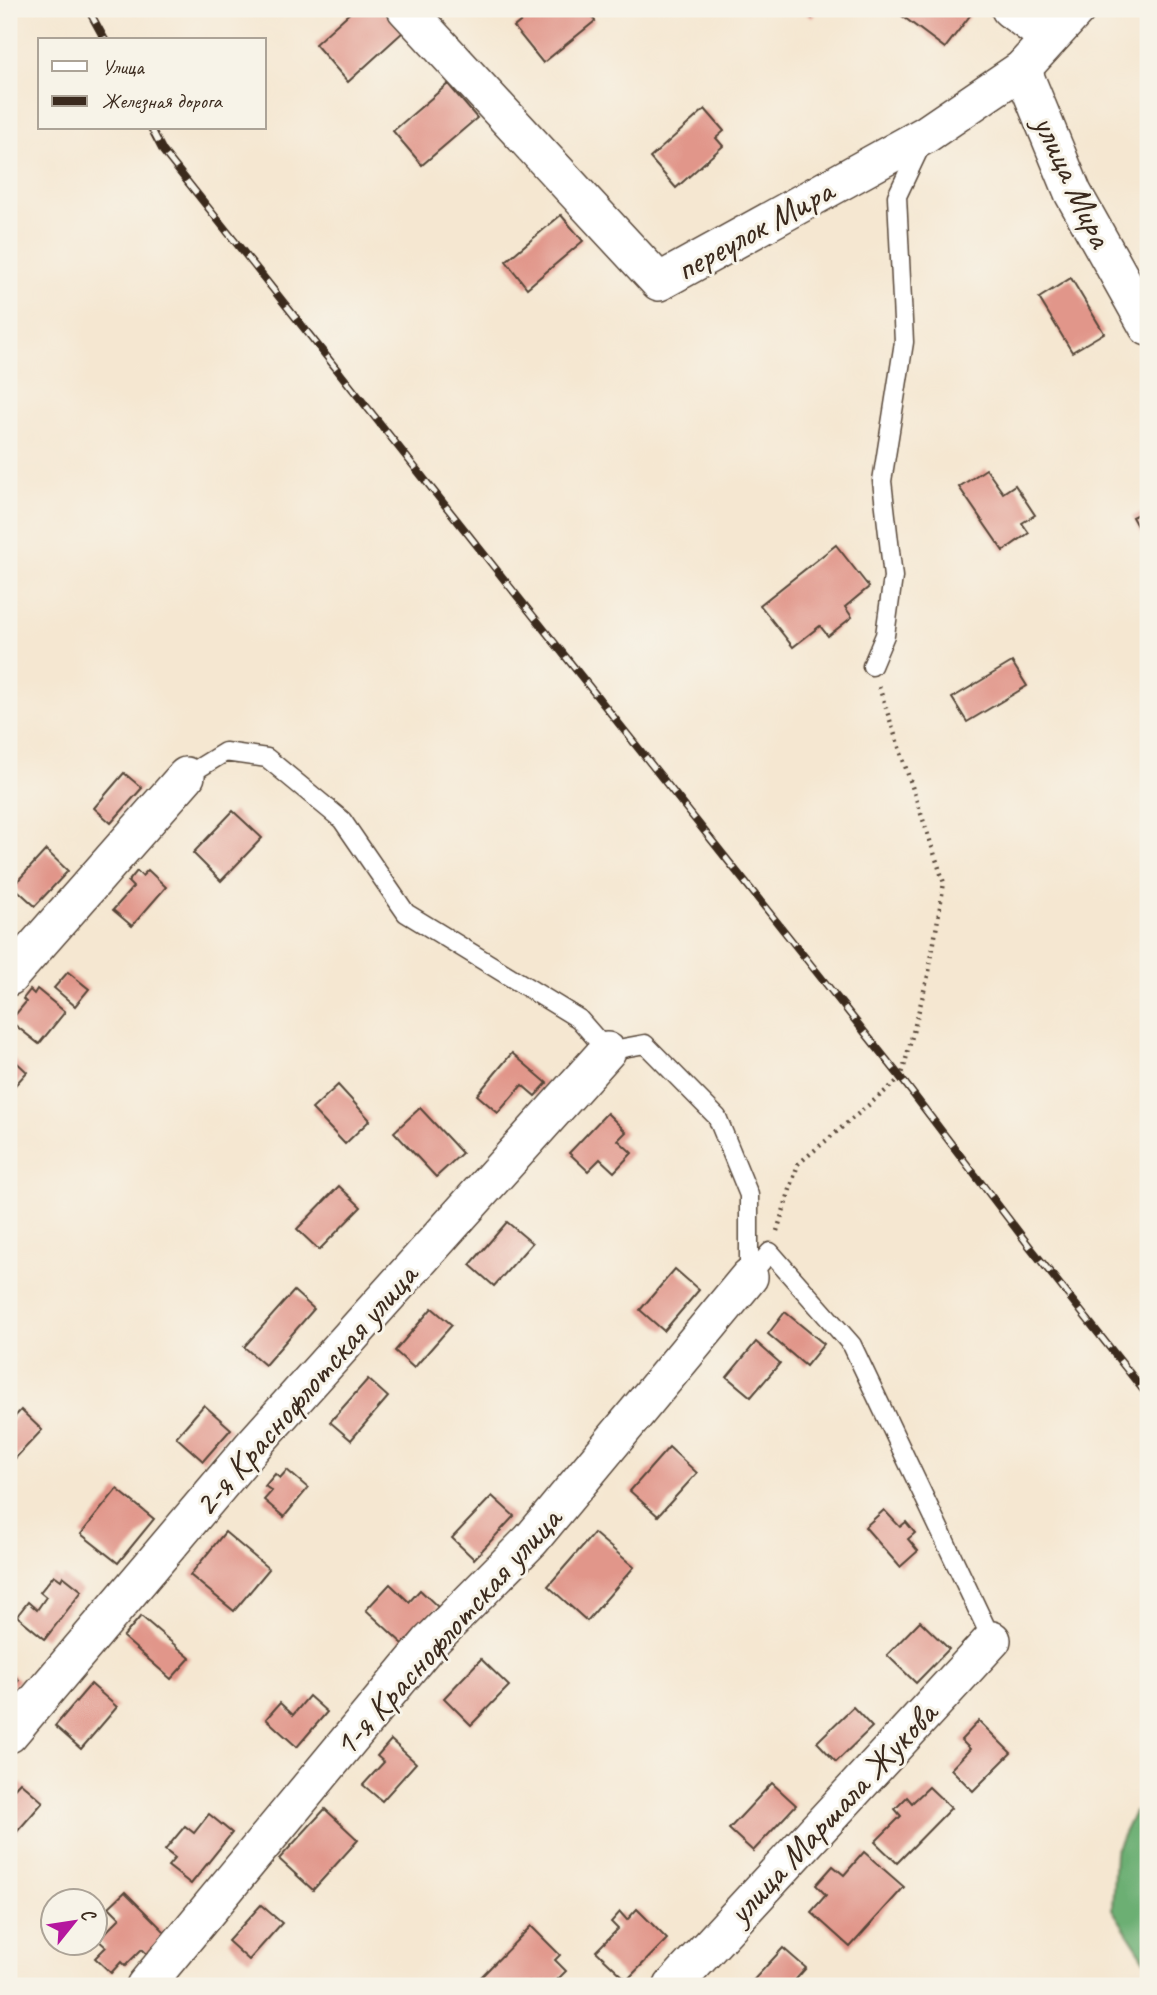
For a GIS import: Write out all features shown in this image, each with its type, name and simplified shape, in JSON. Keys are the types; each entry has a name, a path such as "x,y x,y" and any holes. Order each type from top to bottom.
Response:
{"street":[{"name":"переулок Мира","path":"406,9 659,282 925,135 1022,69 1077,9"},
{"path":"1010,9 1049,38"},
{"name":"улица Мира","path":"1022,69 1073,193 1148,327"},
{"path":"9,977 186,776"},
{"name":"2-я Краснофлотская улица","path":"9,1734 257,1443 607,1051"},
{"name":"1-я Краснофлотская улица","path":"145,1986 430,1642 531,1540 759,1264"},
{"name":"улица Маршала Жукова","path":"673,1986 992,1640"}],"lane":[{"path":"872,666 886,635 894,577 882,481 904,342 897,195 925,135"},
{"path":"186,776 225,752 267,758 342,820 406,913 579,1019 607,1051 645,1044 717,1117 749,1195 759,1264 852,1345 992,1640"}],"path":[{"path":"759,1264 798,1164 901,1078 929,972 944,883 872,666"}],"green space":[{"path":"1148,1808 1148,1965 1112,1909 1115,1852 1134,1812"}],"building":[{"path":"354,9 382,9 403,32 348,82 315,44"},
{"path":"536,9 586,9 595,21 543,63 514,27"},
{"path":"799,9 818,9 812,18"},
{"path":"893,9 967,9 972,13 945,48"},
{"path":"448,84 477,118 422,165 393,131"},
{"path":"705,109 724,131 716,138 723,146 676,188 650,158"},
{"path":"561,215 583,241 527,288 506,261"},
{"path":"1071,278 1104,333 1072,352 1039,298"},
{"path":"986,469 1003,493 1015,485 1035,515 1022,523 1029,533 1003,551 959,487"},
{"path":"1148,509 1148,546 1132,517"},
{"path":"836,545 869,587 845,607 852,617 828,636 820,626 793,647 760,605"},
{"path":"1012,662 1027,686 967,722 952,698"},
{"path":"124,773 142,788 111,823 94,808"},
{"path":"233,811 262,838 221,881 193,853"},
{"path":"46,850 68,871 35,906 13,886"},
{"path":"148,870 166,887 132,926 113,910 133,887 128,882 137,871 142,876"},
{"path":"68,972 89,989 75,1006 54,988"},
{"path":"37,989 65,1012 39,1044 10,1021 26,1002 23,999 30,990 34,994"},
{"path":"512,1053 547,1083 535,1096 522,1085 498,1113 477,1095"},
{"path":"10,1056 27,1072 9,1092 9,1058"},
{"path":"338,1085 370,1120 345,1144 312,1109"},
{"path":"420,1108 462,1153 436,1177 394,1132"},
{"path":"607,1113 626,1132 618,1140 632,1153 614,1172 600,1159 588,1171 569,1153"},
{"path":"339,1186 361,1207 319,1250 297,1229"},
{"path":"507,1222 532,1243 494,1286 470,1265"},
{"path":"675,1269 699,1290 664,1331 640,1310"},
{"path":"294,1291 314,1309 265,1365 244,1347"},
{"path":"432,1308 452,1325 414,1368 395,1351"},
{"path":"785,1312 824,1344 806,1366 768,1334"},
{"path":"756,1342 780,1363 751,1397 727,1377"},
{"path":"368,1379 388,1397 351,1440 330,1422"},
{"path":"204,1405 231,1429 203,1461 176,1437"},
{"path":"21,1410 42,1430 9,1465 9,1423"},
{"path":"669,1447 697,1473 658,1516 630,1491"},
{"path":"287,1470 308,1488 284,1517 264,1500 272,1491 265,1486 275,1474 280,1478"},
{"path":"117,1489 154,1519 118,1563 81,1534"},
{"path":"492,1496 514,1516 474,1559 452,1538"},
{"path":"884,1510 900,1527 906,1522 915,1533 908,1539 918,1551 900,1567 865,1527"},
{"path":"225,1532 269,1569 234,1611 190,1575"},
{"path":"594,1533 634,1567 587,1621 548,1586"},
{"path":"54,1575 61,1580 63,1576 82,1591 45,1639 17,1616 28,1602 37,1610 46,1597 40,1592"},
{"path":"390,1584 409,1602 420,1590 438,1607 403,1644 366,1610"},
{"path":"141,1616 190,1658 171,1679 123,1637"},
{"path":"920,1621 949,1649 916,1683 887,1655"},
{"path":"481,1659 509,1686 471,1725 444,1698"},
{"path":"9,1671 19,1680 9,1692"},
{"path":"91,1684 117,1707 81,1749 55,1726"},
{"path":"309,1696 327,1712 297,1747 266,1719 280,1703 293,1715"},
{"path":"853,1707 872,1727 836,1762 817,1742"},
{"path":"979,1721 1011,1753 973,1791 951,1769 970,1749 961,1740"},
{"path":"391,1740 416,1763 382,1801 363,1785 384,1762 377,1756"},
{"path":"20,1782 43,1802 15,1834 9,1828 9,1794"},
{"path":"772,1783 796,1805 753,1851 729,1829"},
{"path":"929,1787 951,1808 897,1863 875,1842 901,1816 895,1809 907,1797 912,1803"},
{"path":"325,1809 358,1840 313,1890 279,1859"},
{"path":"209,1814 232,1833 191,1884 168,1866 175,1858 165,1850 185,1826 194,1833"},
{"path":"864,1852 904,1887 850,1947 811,1912 826,1895 816,1885 833,1866 844,1875"},
{"path":"125,1892 169,1936 149,1956 142,1949 125,1966 121,1962 111,1973 95,1958 108,1956 108,1930 120,1918 109,1907"},
{"path":"261,1905 282,1923 249,1960 228,1941"},
{"path":"637,1909 667,1939 627,1980 596,1951 618,1929 611,1922 620,1912 627,1920"},
{"path":"531,1926 560,1955 555,1960 566,1971 551,1986 533,1986 529,1982 525,1986 487,1986 479,1979"},
{"path":"783,1948 806,1968 790,1986 748,1986"}],"railway":[{"path":"88,9 104,38"},
{"path":"152,130 163,151 901,1078 1148,1396"}]}
